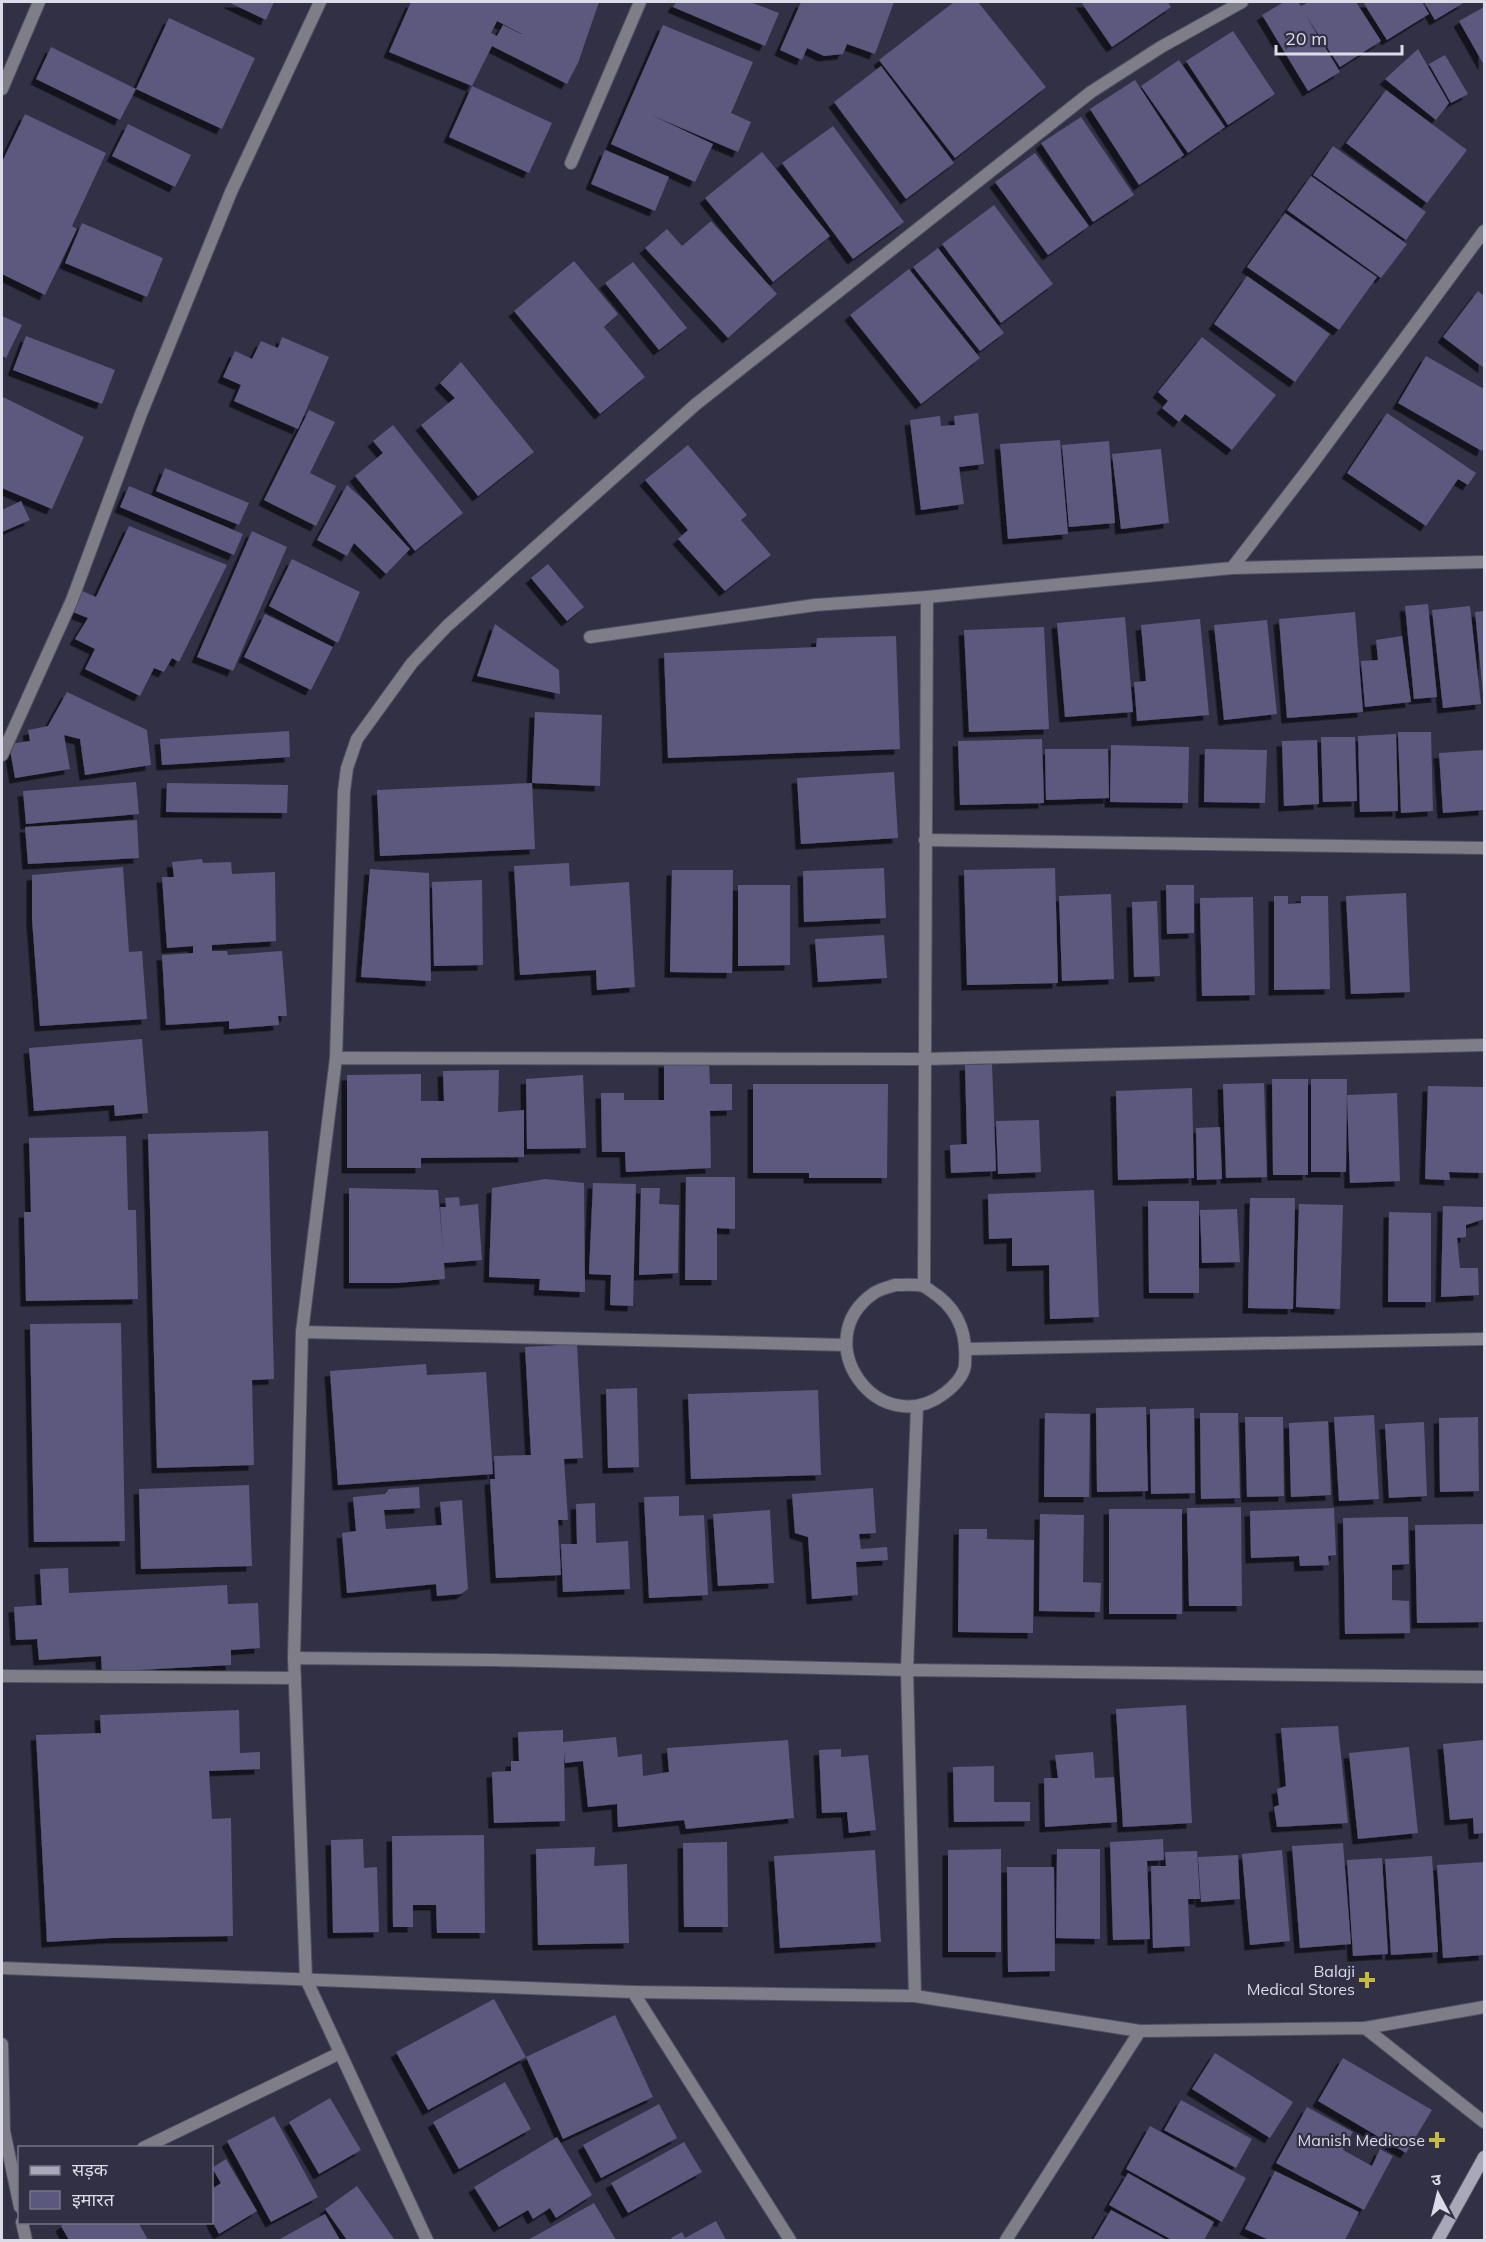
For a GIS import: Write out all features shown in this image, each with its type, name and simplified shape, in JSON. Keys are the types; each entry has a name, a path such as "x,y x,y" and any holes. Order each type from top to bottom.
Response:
{"street":[{"path":"2,89 39,2"},
{"path":"2,755 72,600 141,414 226,203 320,2"},
{"path":"571,163 640,2"},
{"path":"427,2241 306,1979 294,1658 302,1332 336,1059 344,790 347,768 357,739 412,663 447,626 695,405 1091,93 1161,47 1242,2"},
{"path":"1232,568 1485,231"},
{"path":"590,637 815,606 1232,568 1485,562"},
{"path":"924,1286 927,597"},
{"path":"925,840 1485,848"},
{"path":"336,1059 924,1059 1485,1045"},
{"path":"895,1285 924,1286 950,1306 962,1327 966,1349 965,1369 953,1387 937,1399 917,1406 896,1405 876,1398 860,1384 850,1366 846,1345 849,1324 860,1306 875,1292 895,1285"},
{"path":"302,1332 846,1345"},
{"path":"966,1349 1485,1340"},
{"path":"915,1996 907,1670 917,1406"},
{"path":"294,1658 494,1659 907,1670 1485,1677"},
{"path":"2,1677 295,1678"},
{"path":"2,1968 633,1992 915,1996 1140,2031 1365,2028 1485,2007"},
{"path":"633,1992 790,2241"},
{"path":"1365,2028 1485,2122"},
{"path":"1006,2241 1140,2031"},
{"path":"2,2044 4,2131 18,2202"},
{"path":"147,2146 340,2053"},
{"path":"1438,2241 1485,2157"},
{"path":"22,2224 26,2241"}],"building":[{"path":"228,2 274,2 266,20"},
{"path":"411,2 599,2 578,63 567,84 492,46 472,86 389,52","holes":["497,21 522,34 503,25 497,36 491,33"]},
{"path":"676,2 750,2 779,13 765,46 673,7"},
{"path":"801,2 894,2 875,54 847,44 843,54 824,56 807,48 802,60 780,50"},
{"path":"954,2 978,2 1046,87 955,158 879,60"},
{"path":"1081,2 1168,2 1171,7 1112,47"},
{"path":"1284,2 1298,2 1301,6 1309,2 1356,2 1381,41 1340,67 1305,14 1340,72 1308,91 1262,15"},
{"path":"1363,2 1422,2 1429,14 1387,40"},
{"path":"1424,2 1465,2 1435,20"},
{"path":"1484,7 1484,65 1459,21"},
{"path":"169,18 255,58 222,129 136,89"},
{"path":"663,25 753,62 731,113 751,122 738,152 651,115 713,144 695,182 611,144"},
{"path":"1233,31 1275,94 1228,125 1186,61"},
{"path":"51,47 136,89 120,120 36,79"},
{"path":"1418,49 1449,103 1436,120 1385,79"},
{"path":"1445,55 1468,94 1451,103 1429,64"},
{"path":"1179,60 1225,127 1188,153 1141,86"},
{"path":"881,66 954,163 906,199 834,102"},
{"path":"1135,80 1184,155 1139,185 1090,109"},
{"path":"472,86 552,123 529,173 449,137"},
{"path":"1386,90 1467,150 1427,203 1346,143"},
{"path":"25,114 106,153 72,226 77,229 45,295 2,274 2,162"},
{"path":"1081,117 1134,195 1093,222 1041,143"},
{"path":"128,124 191,155 175,187 112,156"},
{"path":"833,126 904,222 853,259 782,163"},
{"path":"1333,146 1426,212 1406,240 1313,175"},
{"path":"605,150 669,177 655,211 591,184"},
{"path":"762,152 830,236 773,282 705,198"},
{"path":"1035,153 1089,226 1048,255 995,182"},
{"path":"1311,176 1407,244 1381,278 1287,210"},
{"path":"994,205 1053,284 1001,323 942,244"},
{"path":"1285,213 1377,277 1339,330 1247,267"},
{"path":"711,221 777,294 728,338 645,248 667,229 682,246"},
{"path":"82,223 163,258 147,297 65,263"},
{"path":"938,248 1004,333 980,351 913,267"},
{"path":"574,261 618,314 604,327 645,377 600,414 514,311"},
{"path":"633,262 687,328 659,350 605,283"},
{"path":"909,269 980,358 921,404 850,315"},
{"path":"1247,276 1330,334 1295,382 1214,324"},
{"path":"1478,291 1484,296 1484,368 1443,337"},
{"path":"2,316 22,325 6,358 2,356"},
{"path":"26,336 115,370 102,404 13,370"},
{"path":"282,337 329,357 298,429 234,401 241,385 223,377 235,351 252,359 261,341 278,348"},
{"path":"1202,337 1276,395 1232,450 1185,414 1179,422 1162,408 1168,401 1158,392"},
{"path":"1426,356 1484,389 1484,447 1482,451 1398,403"},
{"path":"461,362 534,452 478,496 421,425 455,398 440,383"},
{"path":"3,397 84,437 52,509 2,488"},
{"path":"309,410 335,422 310,473 336,486 316,526 264,500"},
{"path":"978,413 984,464 959,467 964,504 921,510 910,420 940,416 941,426 955,425 954,416"},
{"path":"1387,413 1476,473 1468,485 1458,479 1426,526 1347,473"},
{"path":"393,425 463,513 415,551 355,476 383,453 373,441"},
{"path":"1060,440 1068,534 1008,539 1000,444"},
{"path":"1109,441 1115,523 1069,527 1062,445"},
{"path":"688,445 747,515 741,520 771,555 725,591 678,539 688,530 645,480"},
{"path":"1161,449 1169,523 1121,529 1112,454"},
{"path":"165,468 249,503 239,525 156,491"},
{"path":"347,485 410,549 386,574 354,543 347,556 317,540"},
{"path":"129,486 243,534 234,555 120,507"},
{"path":"21,501 30,520 2,532 2,510"},
{"path":"129,526 227,565 179,662 172,658 164,672 154,668 140,696 85,669 95,649 75,639 88,618 73,612 80,590 96,597"},
{"path":"252,531 287,547 233,671 197,657"},
{"path":"292,559 360,592 338,643 269,606"},
{"path":"548,564 584,607 567,621 531,578"},
{"path":"1428,604 1437,697 1414,699 1405,606"},
{"path":"1470,606 1481,704 1443,708 1432,610"},
{"path":"1484,611 1484,694 1483,694 1475,612"},
{"path":"1355,612 1363,712 1287,718 1279,619"},
{"path":"265,614 333,647 311,690 244,657"},
{"path":"1125,617 1133,712 1065,717 1057,623"},
{"path":"1200,619 1209,715 1137,721 1134,682 1146,681 1141,625"},
{"path":"1267,620 1277,714 1224,720 1214,625"},
{"path":"495,624 559,670 560,694 477,676"},
{"path":"1044,627 1049,729 969,732 964,630"},
{"path":"896,636 900,749 668,758 664,653 816,647 817,638"},
{"path":"1402,636 1411,702 1365,707 1361,661 1378,660 1376,640"},
{"path":"67,692 147,730 151,765 85,775 80,739 64,735 70,769 15,778 9,744 30,741 28,730 48,726"},
{"path":"535,712 602,715 600,786 532,783"},
{"path":"289,731 290,757 162,765 160,739"},
{"path":"1398,732 1431,732 1433,811 1401,813"},
{"path":"1396,734 1398,811 1360,812 1358,736"},
{"path":"1321,737 1355,737 1357,801 1323,802"},
{"path":"1042,739 1044,803 960,805 958,741"},
{"path":"1317,740 1319,804 1284,806 1282,741"},
{"path":"1111,745 1189,747 1188,803 1110,802"},
{"path":"1045,749 1108,749 1109,798 1046,800"},
{"path":"1205,749 1267,750 1265,803 1204,802"},
{"path":"1484,750 1484,810 1443,813 1439,753"},
{"path":"894,772 898,838 801,844 797,778"},
{"path":"136,782 139,814 26,824 23,791"},
{"path":"167,783 288,785 287,813 166,812"},
{"path":"532,783 535,849 380,856 377,790"},
{"path":"137,820 139,858 28,864 25,827"},
{"path":"202,859 203,863 231,862 232,874 275,872 276,941 212,945 212,951 227,951 228,955 282,951 287,1016 278,1016 279,1025 229,1029 229,1021 166,1025 162,955 193,953 193,946 167,948 162,877 174,877 172,862"},
{"path":"569,863 570,886 629,882 635,987 597,990 596,970 520,975 514,866"},
{"path":"123,867 129,952 142,951 147,1019 40,1026 32,919 32,875"},
{"path":"884,868 886,918 804,922 803,871"},
{"path":"1055,868 1058,983 967,985 964,870"},
{"path":"370,869 429,873 431,981 361,977"},
{"path":"672,870 733,870 732,973 670,972"},
{"path":"482,880 483,965 434,966 432,882"},
{"path":"738,885 790,885 790,965 738,966"},
{"path":"1166,885 1194,885 1194,933 1167,934"},
{"path":"1406,893 1410,992 1351,994 1346,896"},
{"path":"1111,894 1114,979 1062,981 1059,896"},
{"path":"1274,896 1288,896 1288,904 1301,903 1301,896 1328,896 1330,989 1274,990"},
{"path":"1253,897 1255,995 1202,996 1200,898"},
{"path":"1157,901 1160,976 1134,977 1132,902"},
{"path":"884,935 887,978 818,982 815,939"},
{"path":"142,1039 148,1113 115,1116 114,1105 34,1111 29,1048"},
{"path":"664,1062 709,1062 710,1084 732,1084 732,1110 710,1111 711,1168 626,1172 625,1152 602,1152 601,1093 624,1093 624,1100 664,1100"},
{"path":"992,1064 996,1171 951,1173 950,1145 967,1144 965,1065"},
{"path":"499,1070 498,1112 524,1110 524,1157 421,1158 421,1168 347,1168 347,1075 421,1074 421,1101 444,1101 443,1071"},
{"path":"583,1075 586,1148 527,1149 526,1079"},
{"path":"1272,1079 1308,1079 1308,1175 1273,1175"},
{"path":"1311,1079 1347,1079 1346,1172 1311,1172"},
{"path":"1264,1083 1267,1177 1226,1178 1223,1084"},
{"path":"753,1084 888,1084 887,1178 809,1178 809,1173 753,1173"},
{"path":"1428,1086 1484,1087 1484,1173 1449,1172 1450,1180 1425,1179"},
{"path":"1192,1088 1194,1178 1118,1180 1116,1091"},
{"path":"1397,1093 1400,1181 1350,1183 1347,1095"},
{"path":"1039,1120 1041,1172 998,1174 996,1121"},
{"path":"1220,1127 1222,1179 1197,1180 1196,1128"},
{"path":"268,1131 274,1379 252,1380 254,1465 157,1468 148,1134"},
{"path":"126,1136 128,1210 136,1210 138,1299 26,1301 24,1212 31,1212 29,1138"},
{"path":"686,1177 735,1177 735,1229 717,1228 717,1280 685,1280"},
{"path":"545,1179 584,1183 585,1292 539,1290 540,1279 489,1277 492,1188"},
{"path":"593,1183 636,1184 633,1306 610,1305 611,1275 589,1274"},
{"path":"349,1188 438,1190 443,1250 440,1207 446,1207 445,1198 459,1197 460,1206 478,1204 482,1260 444,1263 445,1279 397,1283 349,1283"},
{"path":"641,1188 660,1188 659,1204 679,1205 678,1273 639,1275"},
{"path":"1094,1190 1099,1317 1050,1319 1049,1265 1012,1266 1012,1238 989,1239 988,1194"},
{"path":"1250,1198 1295,1198 1293,1309 1248,1308"},
{"path":"1148,1201 1199,1201 1199,1293 1149,1293"},
{"path":"1299,1204 1343,1205 1340,1309 1296,1307"},
{"path":"1443,1206 1484,1207 1484,1219 1466,1225 1466,1237 1457,1238 1460,1268 1478,1268 1479,1295 1441,1297"},
{"path":"1237,1209 1240,1262 1202,1263 1200,1210"},
{"path":"1389,1212 1431,1213 1431,1302 1388,1302"},
{"path":"121,1323 125,1541 34,1542 30,1324"},
{"path":"577,1344 583,1458 564,1459 568,1520 558,1520 561,1575 496,1578 490,1479 495,1479 494,1456 531,1455 525,1347"},
{"path":"426,1364 427,1375 486,1372 493,1474 338,1485 330,1371"},
{"path":"637,1388 639,1467 608,1468 606,1389"},
{"path":"818,1390 821,1475 691,1479 688,1394"},
{"path":"1146,1407 1148,1491 1097,1492 1096,1408"},
{"path":"1194,1408 1195,1493 1151,1494 1150,1409"},
{"path":"1045,1413 1090,1414 1089,1497 1044,1497"},
{"path":"1200,1413 1238,1413 1240,1498 1201,1499"},
{"path":"1374,1415 1379,1499 1339,1501 1334,1417"},
{"path":"1245,1417 1283,1417 1284,1496 1247,1497"},
{"path":"1478,1417 1479,1491 1440,1492 1439,1418"},
{"path":"1328,1421 1331,1495 1291,1497 1289,1423"},
{"path":"1424,1422 1427,1496 1389,1498 1385,1424"},
{"path":"249,1485 252,1566 141,1569 139,1489"},
{"path":"419,1487 420,1508 384,1510 386,1529 442,1525 440,1502 462,1500 468,1589 461,1594 437,1596 436,1584 347,1593 342,1533 356,1531 353,1497 385,1494 389,1489"},
{"path":"873,1488 876,1533 859,1534 861,1549 887,1547 888,1560 856,1562 858,1595 812,1599 808,1537 795,1533 792,1494"},
{"path":"679,1496 679,1516 704,1515 708,1595 649,1598 644,1497"},
{"path":"595,1503 596,1543 628,1541 630,1589 563,1592 561,1544 577,1544 576,1504"},
{"path":"1241,1507 1242,1606 1189,1606 1187,1508"},
{"path":"1334,1508 1336,1555 1328,1556 1329,1565 1300,1566 1299,1556 1251,1558 1250,1511"},
{"path":"1109,1509 1182,1509 1182,1614 1109,1614"},
{"path":"770,1510 774,1583 718,1586 713,1514"},
{"path":"1040,1514 1084,1515 1083,1582 1101,1583 1100,1612 1039,1611"},
{"path":"1408,1517 1409,1564 1392,1565 1392,1600 1409,1601 1410,1633 1345,1634 1343,1518"},
{"path":"1483,1524 1484,1622 1417,1623 1415,1525"},
{"path":"959,1529 987,1529 987,1539 1034,1540 1033,1633 958,1632"},
{"path":"68,1568 69,1593 227,1585 228,1604 258,1603 260,1648 231,1650 231,1665 102,1672 101,1656 39,1660 37,1639 16,1640 14,1607 42,1605 40,1569"},
{"path":"1186,1705 1192,1823 1123,1827 1116,1709"},
{"path":"239,1710 240,1753 260,1752 260,1769 209,1771 212,1819 231,1818 233,1936 111,1938 47,1942 36,1735 101,1733 100,1715"},
{"path":"1338,1726 1348,1823 1277,1827 1274,1807 1279,1805 1277,1789 1286,1786 1281,1728"},
{"path":"563,1730 563,1742 616,1737 618,1757 642,1754 643,1776 669,1772 667,1748 788,1740 794,1818 686,1829 684,1820 618,1827 617,1804 588,1807 583,1761 565,1763 564,1751 565,1821 494,1823 492,1772 511,1771 511,1761 519,1761 518,1732"},
{"path":"1484,1740 1484,1833 1474,1834 1473,1818 1450,1820 1443,1744"},
{"path":"1409,1747 1418,1833 1358,1839 1349,1753"},
{"path":"841,1749 841,1757 868,1755 876,1830 849,1833 847,1812 822,1813 819,1750"},
{"path":"1093,1752 1095,1778 1114,1777 1117,1822 1045,1827 1044,1778 1058,1778 1055,1755"},
{"path":"994,1766 994,1802 1030,1802 1030,1821 954,1822 953,1767"},
{"path":"484,1835 485,1933 437,1933 436,1905 413,1905 413,1927 393,1927 392,1836"},
{"path":"363,1839 364,1868 377,1867 379,1932 333,1933 331,1840"},
{"path":"1163,1839 1164,1860 1147,1861 1150,1939 1113,1940 1110,1842"},
{"path":"727,1842 728,1927 684,1927 683,1843"},
{"path":"1343,1843 1351,1944 1300,1948 1292,1846"},
{"path":"595,1847 594,1866 627,1864 629,1943 538,1945 536,1849"},
{"path":"1001,1849 1001,1952 948,1952 948,1850"},
{"path":"1057,1849 1100,1849 1100,1939 1056,1938"},
{"path":"875,1850 881,1942 780,1948 774,1856"},
{"path":"1282,1850 1290,1941 1250,1945 1242,1854"},
{"path":"1197,1851 1200,1899 1188,1899 1190,1946 1153,1948 1151,1866 1166,1866 1165,1852"},
{"path":"1238,1855 1240,1899 1201,1902 1198,1857"},
{"path":"1432,1856 1438,1952 1391,1955 1385,1859"},
{"path":"1382,1858 1388,1954 1353,1956 1347,1860"},
{"path":"1484,1862 1484,1955 1443,1958 1437,1865"},
{"path":"1007,1867 1054,1867 1055,1971 1008,1972"},
{"path":"494,1999 526,2057 428,2110 396,2052"},
{"path":"615,2015 653,2097 563,2139 526,2057"},
{"path":"1215,2053 1293,2102 1270,2138 1192,2089"},
{"path":"1343,2058 1432,2110 1406,2153 1318,2101"},
{"path":"505,2082 531,2129 459,2169 433,2122"},
{"path":"330,2098 361,2150 319,2174 289,2122"},
{"path":"1181,2100 1252,2139 1236,2168 1164,2130"},
{"path":"659,2104 677,2138 601,2178 583,2145"},
{"path":"1307,2107 1353,2132 1343,2150 1372,2166 1380,2149 1393,2156 1364,2210 1276,2163"},
{"path":"274,2116 318,2197 271,2222 227,2141"},
{"path":"1150,2126 1246,2178 1222,2222 1126,2169"},
{"path":"557,2137 592,2195 556,2218 550,2208 533,2219 528,2210 499,2227 474,2187"},
{"path":"684,2142 702,2172 628,2213 611,2183"},
{"path":"226,2159 257,2211 219,2234 213,2223 213,2188 221,2183 213,2167"},
{"path":"1275,2171 1359,2212 1345,2240 1269,2240 1245,2229"},
{"path":"1128,2173 1214,2222 1204,2240 1172,2240 1109,2205"},
{"path":"357,2186 394,2239 347,2240 325,2209"},
{"path":"594,2203 616,2240 528,2240"},
{"path":"1111,2210 1167,2240 1093,2240"},
{"path":"325,2214 340,2240 280,2240 280,2239"},
{"path":"716,2221 726,2240 672,2240 671,2238 682,2232 685,2238"},
{"path":"64,2224 139,2224 148,2240 69,2240 61,2226"}],"place":[{"name":"Balaji Medical Stores","path":"1367,1980"},
{"name":"Manish Medicose","path":"1437,2140"}]}
